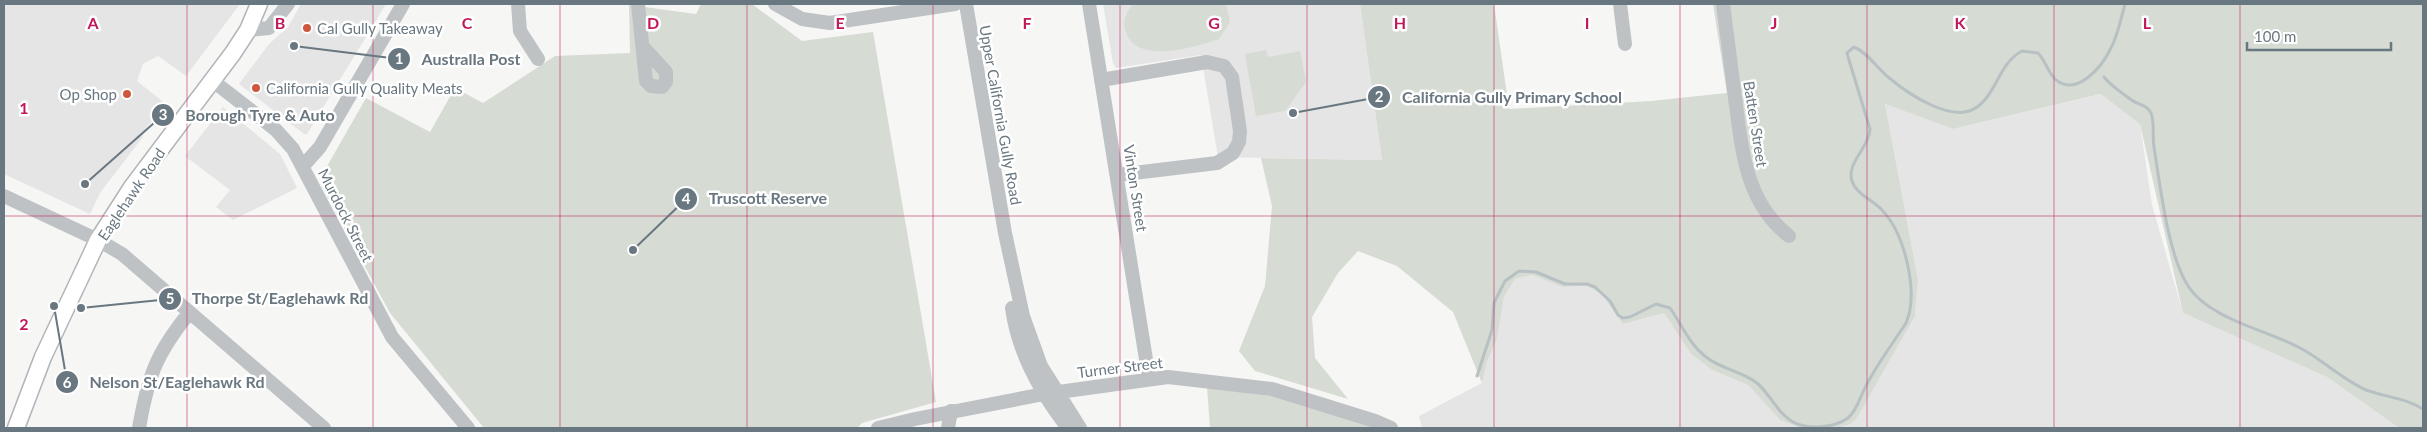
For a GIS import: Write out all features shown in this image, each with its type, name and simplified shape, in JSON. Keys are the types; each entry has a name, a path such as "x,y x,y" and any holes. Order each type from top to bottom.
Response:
{"main road":[{"name":"Eaglehawk Road","path":"16,428 37,369 98,240 136,182 248,30 259,4"},
{"name":"Eaglehawk Road","path":"248,30 259,22 271,4"}],"street":[{"path":"248,30 269,28 288,4"},
{"path":"303,166 320,147 403,4"},
{"path":"518,4 520,31 538,59"},
{"path":"638,4 644,48"},
{"path":"775,4 802,19 830,23 955,4"},
{"name":"Upper California Gully Road","path":"966,4 1005,232 1015,326 1025,357 1075,428"},
{"name":"Vinton Street","path":"1089,4 1118,175 1149,378"},
{"path":"1620,4 1626,44"},
{"name":"Batten Street","path":"1723,4 1742,151 1748,178 1777,227 1789,236"},
{"path":"1101,80 1207,62 1224,66 1232,77 1240,137 1237,148 1227,158 1210,164 1118,175"},
{"name":"Murdock Street","path":"212,81 283,136 303,166 390,333 468,428"},
{"path":"4,196 98,240 128,259 324,428"},
{"path":"139,428 146,391 156,361 165,342 189,312"},
{"name":"Turner Street","path":"878,428 951,411 1050,393 1149,378 1182,378 1272,390 1376,421 1392,428"},
{"path":"948,428 951,411"}],"shaded area":[{"path":"4,4 240,4 186,76 158,56 143,64 137,81 167,105 145,129 142,138 100,193 90,214 4,174"},
{"path":"301,4 386,4 307,134 304,134 239,84 269,44 288,27"},
{"path":"701,4 752,4 802,41 873,32 936,402 862,423 857,428 484,428 390,313 322,187 322,175 366,98 430,132 455,88 483,103 555,56 630,53 629,5 696,14"},
{"path":"1103,4 1360,4 1382,160 1218,157 1201,55 1116,68 1113,63"},
{"path":"1133,4 1226,4 1230,22 1219,39 1182,49 1154,51 1142,48 1132,42 1126,32 1125,17"},
{"path":"1360,4 1494,4 1509,109 1651,101 1727,93 1713,4 2423,4 2423,428 2399,428 2327,377 2183,313 2140,124 2101,94 1953,129 1885,104 1918,280 1915,316 1856,419 1851,424 1837,428 1800,428 1780,420 1748,385 1712,370 1691,354 1664,313 1623,324 1602,295 1588,286 1562,287 1533,275 1515,279 1504,297 1497,339 1487,362 1482,383 1453,312 1397,266 1358,251 1338,273 1312,317 1315,358 1348,399 1255,371 1239,351 1265,286 1272,206 1261,158 1382,160"},
{"path":"1266,50 1268,57 1300,51 1306,82 1285,111 1256,116 1245,54"},
{"path":"2102,94 2140,124 2152,205 2183,313 2327,377 2399,428 1837,428 1851,424 1915,316 1918,280 1885,104 1953,129"},
{"path":"223,107 280,154 297,188 233,220 216,207 230,190 185,156"},
{"path":"1533,275 1562,287 1588,286 1602,295 1623,324 1664,313 1691,354 1712,370 1748,385 1780,420 1800,428 1422,428 1419,416 1482,383 1487,362 1497,339 1504,297 1515,279"},
{"path":"1207,387 1278,397 1375,428 1210,428"}],"waterway":[{"path":"1477,376 1492,330 1494,303 1505,281 1519,271 1536,272 1565,284 1587,284 1595,287 1610,301 1618,315 1623,318 1630,317 1656,304 1670,308 1690,340 1700,352 1712,361 1757,383 1783,414 1799,425 1821,427 1836,424 1848,418 1859,402 1871,376 1906,323 1910,311 1911,296 1908,264 1897,234 1882,210 1861,194 1852,181 1852,168 1866,143 1870,129 1847,53 1854,47 1859,50 1868,56 1896,84 1931,105 1943,110 1967,112 1984,101 2008,63 2022,51 2038,53 2055,79 2063,84 2080,83 2095,71 2107,56 2117,32 2125,4"},
{"path":"2104,77 2116,89 2147,108 2151,113 2153,143 2170,238 2181,273 2188,286 2198,298 2210,308 2225,316 2302,349 2341,376 2366,390 2410,402 2423,409"}],"place":[{"name":"Cal Gully Takeaway","path":"307,28"},
{"name":"AustralIa Post","path":"294,46"},
{"name":"California Gully Quality Meats","path":"256,88"},
{"name":"Op Shop","path":"127,94"},
{"name":"California Gully Primary School","path":"1293,113"},
{"name":"Borough Tyre & Auto","path":"85,184"},
{"name":"Truscott Reserve","path":"633,250"},
{"name":"Nelson St/Eaglehawk Rd","path":"54,306"},
{"name":"Thorpe St/Eaglehawk Rd","path":"81,308"}]}
